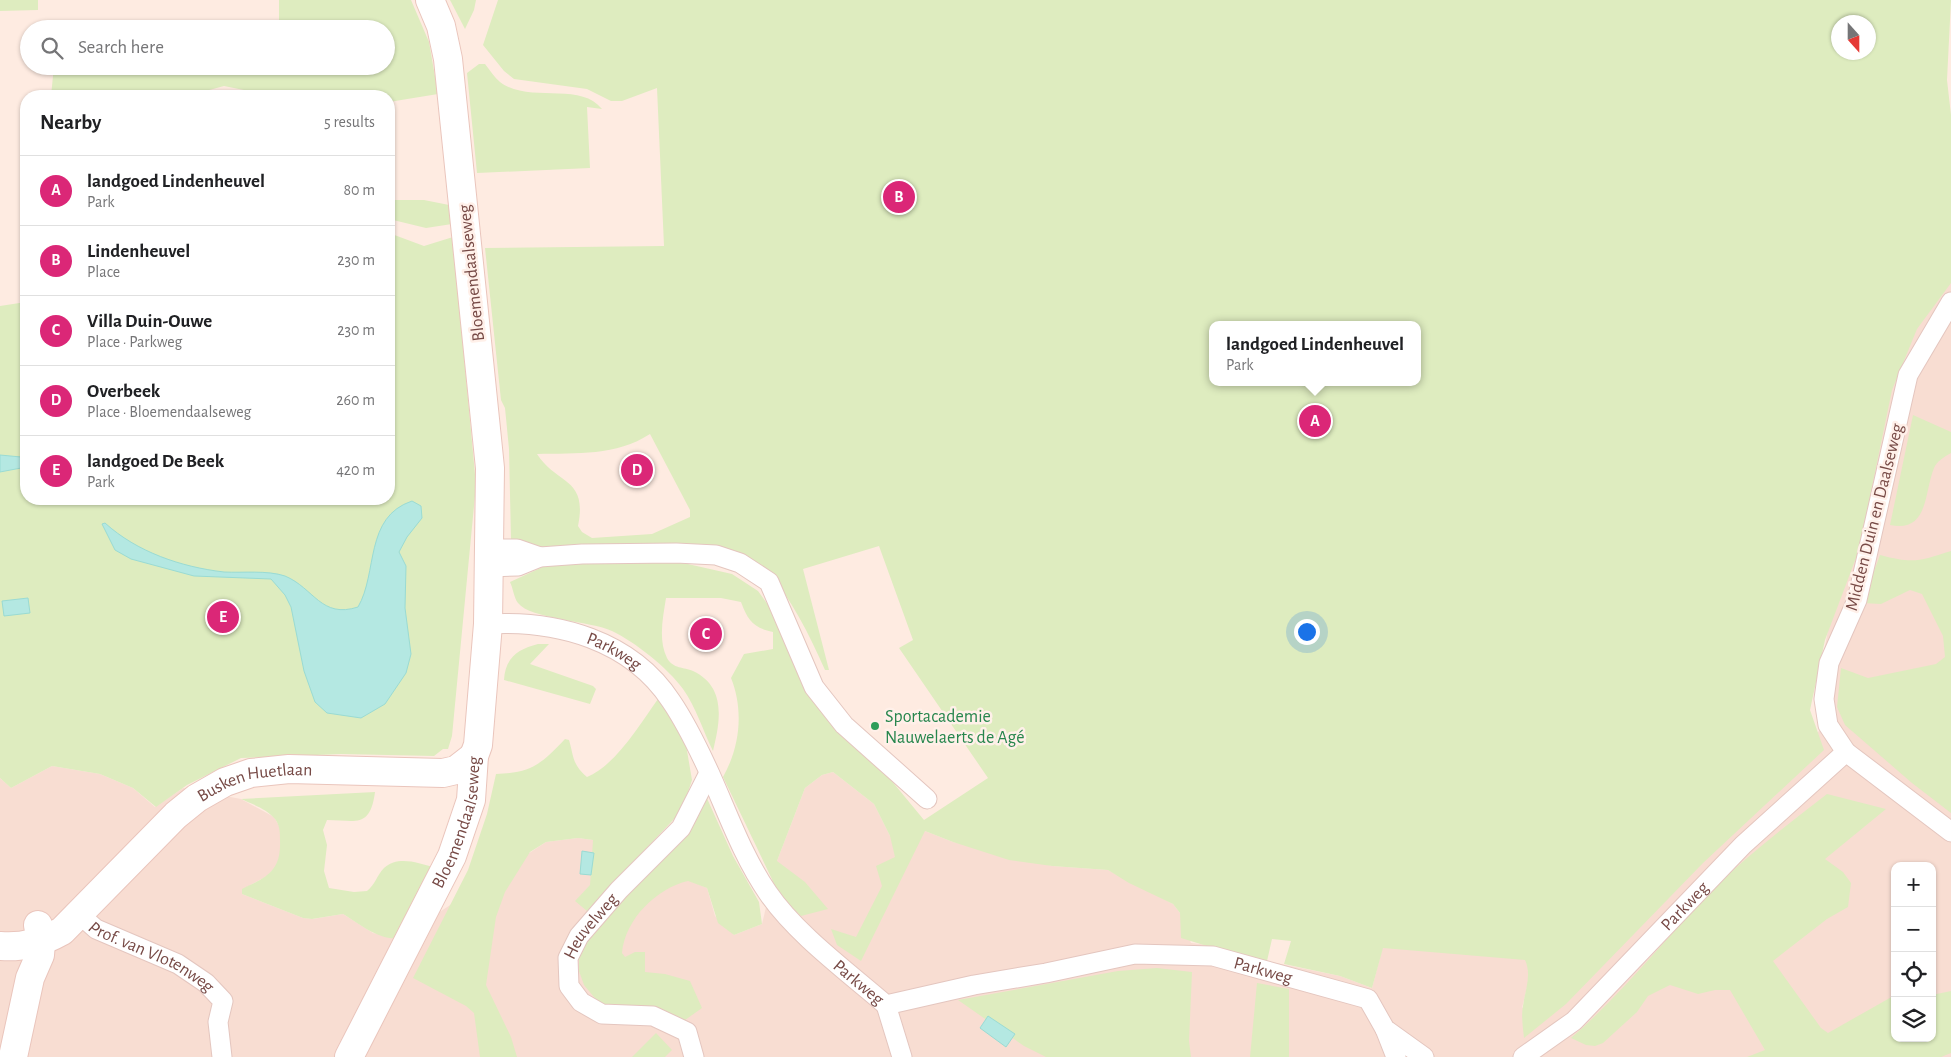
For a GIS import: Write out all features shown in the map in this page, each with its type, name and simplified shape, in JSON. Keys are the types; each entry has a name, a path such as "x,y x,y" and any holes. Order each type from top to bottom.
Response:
{"street":[{"name":"Bloemendaalseweg","path":"349,1057 452,856 471,800 474,756 478,745 488,624 490,468 448,59 441,26 430,0"},
{"name":"Midden Duin en Daalseweg","path":"1951,302 1908,375 1857,600 1829,663 1824,699 1828,725 1846,752 1951,832"},
{"path":"490,558 517,549 540,557 582,554 684,553 716,556 740,563 769,582 814,687 844,725 927,799"},
{"name":"Parkweg","path":"488,624 546,626 577,632 613,648 631,659 652,678 671,700 709,773 744,853 768,894 796,926 886,1005 974,985 1046,973 1135,954 1213,956 1368,999 1386,1029 1424,1057"},
{"name":"Parkweg","path":"1523,1057 1574,1021 1743,845 1846,752"},
{"name":"Busken Huetlaan","path":"22,935 62,930 176,815 197,798 225,782 251,773 289,768 443,773 456,770 474,756"},
{"name":"Heuvelweg","path":"694,1057 687,1032 653,1016 602,1014 582,1002 569,986 568,958 579,936 619,890 681,828 709,773"},
{"name":"Prof. van Vlotenweg","path":"79,914 96,929 178,964 206,984 223,1001 218,1022 222,1057"},
{"path":"14,1057 30,978 40,956 22,935"},
{"path":"886,1005 902,1057"},
{"path":"1386,1029 1396,1057"}],"shaded area":[{"path":"1951,264 1951,1057 0,1057 0,778 11,788 52,766 100,774 133,788 155,807 183,788 241,799 274,817 280,828 281,853 277,865 269,875 243,889 242,894 303,918 313,919 343,914 373,933 400,938 546,842 578,838 593,840 707,888 715,916 734,935 762,924 777,861 805,788 822,775 833,772 874,804 890,836 925,831 953,842 1052,866 1108,870 1173,904 1180,913 1191,943 1209,945 1236,955 1340,976 1372,988 1383,946 1521,949 1529,967 1528,983 1522,1008 1676,875 1826,724 1816,697 1828,630 1888,390 1939,277"}],"green space":[{"path":"0,0 38,0 38,10 0,11"},
{"path":"279,0 411,0 429,42 438,94 395,101 395,90 244,90 224,86 209,90 52,90 53,75 395,75 395,20 279,20"},
{"path":"450,0 476,0 474,10 465,29"},
{"path":"498,0 1951,0 1947,80 1951,115 1951,283 1917,329 1892,390 1859,550 1825,640 1810,710 1824,750 1703,863 1566,1004 1524,1038 1522,1010 1528,977 1525,960 1383,948 1372,988 1340,976 1284,964 1291,941 1272,939 1267,961 1236,955 1181,938 1180,913 1173,904 1129,883 1108,870 1052,866 1009,860 925,831 861,961 837,945 831,929 856,937 882,886 876,866 895,857 890,836 874,804 833,772 822,775 805,788 777,861 805,882 828,909 801,916 780,896 723,777 733,753 738,728 738,703 731,678 744,654 773,649 773,632 752,623 741,602 721,598 666,598 662,636 664,651 669,662 675,666 693,671 704,678 716,696 719,717 713,751 688,696 677,681 650,656 612,631 535,613 517,601 510,582 560,559 679,562 732,574 758,591 771,609 810,682 924,820 988,778 899,648 913,640 879,546 803,569 829,670 825,670 791,604 764,568 551,549 517,544 511,540 509,449 505,408 501,400 485,248 664,246 657,88 622,101 611,101 587,89 514,79 504,71 483,45","holes":["650,434 690,510 690,517 652,534 592,538 582,532 578,526 580,510 579,498 575,490 545,464 537,454 610,450 637,441"]},
{"path":"479,64 485,64 500,82 512,88 525,92 581,96 592,101 602,109 587,107 590,168 477,173 467,73"},
{"path":"395,200 424,200 449,205 452,224 426,228 395,220"},
{"path":"395,235 424,246 453,237 476,485 452,736 448,749 443,749 434,756 341,754 241,758 187,785 156,807 133,788 100,774 52,766 11,788 0,778 0,306 20,303 20,505 395,505"},
{"path":"1913,415 1951,432 1951,453 1935,466 1923,508 1918,517 1912,523 1903,526 1890,525"},
{"path":"1951,551 1951,813 1912,783 1845,725 1837,707 1841,668 1868,678 1936,664 1945,657 1943,636 1922,594 1910,590 1881,604 1862,603 1880,555 1901,560 1916,560"},
{"path":"538,644 549,644 530,664 593,686 596,689 590,704 504,680 510,660 524,649"},
{"path":"658,699 685,739 692,780 687,795 675,818 587,911 575,901 590,885 593,840 578,838 546,842 530,852 505,892 496,917 486,985 511,1037 517,1057 480,1057 474,1013 466,1006 413,978 468,870 487,814 496,774 519,772 535,766 565,739 569,740 576,764 587,777 598,771 617,754"},
{"path":"375,792 373,804 369,812 360,820 327,820 323,830 327,845 324,871 329,888 354,892 367,891 384,868 395,862 408,861 434,867 400,938 385,937 377,934 343,914 312,919 303,918 242,894 242,889 259,881 271,872 278,859 280,838 278,824 272,815 241,799"},
{"path":"705,794 733,856 759,902 762,924 734,935 718,923 707,888 688,881 665,890 644,907 636,917 624,940 622,953 625,957 635,952 645,952 645,972 665,974 690,981 702,1008 678,1025 605,1008 584,985 579,971 579,958 590,932"},
{"path":"1827,794 1886,809 1825,859 1843,872 1851,883 1848,907 1827,919 1773,961 1821,1028 1828,1033 1891,997 1891,1042 1936,1042 1936,994 1951,991 1951,1053 1941,1057 1747,1057 1765,1050 1730,990 1715,990 1698,994 1670,985 1648,996 1637,1012 1603,1043 1595,1046 1586,1045 1571,1038 1608,1003 1710,892 1767,841"},
{"path":"1157,968 1192,972 1189,1041 1191,1057 1046,1057 1024,1046 958,1000 1118,971"},
{"path":"1257,983 1289,989 1289,1057 1250,1057"},
{"path":"656,1033 672,1050 665,1057 632,1057"}],"water":[{"path":"0,455 20,457 20,468 0,472"},
{"path":"412,501 421,506 422,518 407,537 399,552 406,566 405,608 411,654 406,673 385,704 361,718 327,713 315,702 304,671 291,607 285,595 271,579 194,576 131,559 115,550 102,524 105,523 145,550 176,562 208,570 263,572 285,576 295,581 326,606 345,610 358,607 368,578 374,547 386,520 397,509"},
{"path":"28,598 30,613 4,616 2,601"},
{"path":"582,851 594,853 591,875 580,874"},
{"path":"988,1016 1015,1034 1006,1047 980,1028"}],"place":[{"name":"Lindenheuvel","path":"899,197"},
{"name":"landgoed Lindenheuvel","path":"1315,421"},
{"name":"Overbeek","path":"637,470"},
{"name":"landgoed De Beek","path":"223,617"},
{"name":"Villa Duin-Ouwe","path":"706,634"},
{"name":"Sportacademie Nauwelaerts de Agé","path":"875,726"}]}
